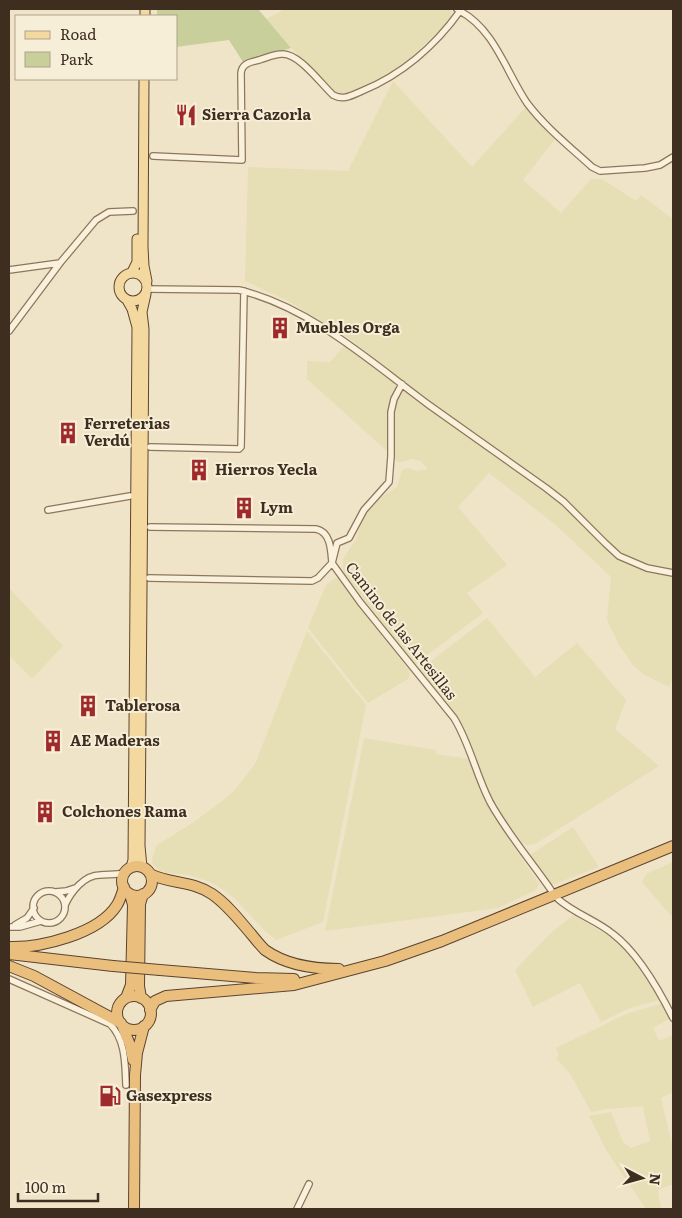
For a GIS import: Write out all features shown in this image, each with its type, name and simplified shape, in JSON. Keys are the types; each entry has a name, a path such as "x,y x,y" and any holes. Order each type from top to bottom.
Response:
{"highway":[{"path":"134,1209 137,1053 144,1026 149,1019 150,1010 156,1000 166,996 294,984 355,969 442,941 673,846"},
{"path":"141,998 139,986 140,904 151,883 146,871"},
{"path":"9,947 33,946 76,934 96,925 117,906 126,881 146,871 167,880 196,885 212,894 230,910 265,950 283,959 302,966 322,969 355,969"},
{"path":"126,881 139,895 144,894"},
{"path":"126,881 133,905 131,985 117,1014 130,1045 136,1075"},
{"path":"9,954 113,966 284,979 330,976"},
{"path":"9,966 34,976 131,1029 140,1029 144,1026"},
{"path":"126,998 136,996 141,998 146,1001 150,1010"}],"main road":[{"path":"126,881 133,860 137,327 132,308 120,294 119,284 124,276 132,272 137,262 139,80"},
{"path":"144,80 143,247 147,288 142,312 144,330 140,855 146,871"},
{"path":"132,272 142,276 147,288"},
{"path":"127,300 136,301 147,288"}],"street":[{"path":"153,156 242,160 241,69 245,64 280,54 289,55 298,60 333,95 340,98 348,97 379,84 399,72 449,26 459,10 470,18 486,35 520,91 539,117 595,169 600,171 645,168 660,165 673,157"},
{"path":"9,331 60,263 86,231 104,213 114,210 133,211"},
{"path":"9,270 60,263"},
{"path":"147,288 244,291 289,309 332,333 558,497 613,552 647,568 673,573"},
{"path":"150,447 239,449 241,447 244,291"},
{"name":"Camino de las Artesillas","path":"402,384 394,399 391,412 389,482 364,510 351,535 346,540 337,543 332,563 360,602 454,718 492,806 551,890"},
{"path":"48,510 130,496"},
{"path":"149,578 312,581 318,578 332,563 329,541 324,532 316,529 150,527"},
{"path":"77,887 66,891 46,892 38,896 35,900 35,913 46,923 56,922 63,915 69,896 77,887 94,875 106,875 126,881"},
{"path":"106,875 126,881"},
{"path":"54,892 61,897 65,905"},
{"path":"558,899 583,917 619,938 646,972 673,1018"},
{"path":"9,927 21,923 34,908"},
{"path":"9,927 20,927 42,921"},
{"path":"9,979 110,1024 117,1032 120,1040 126,1086"},
{"path":"296,1209 309,1184"}],"shaded area":[{"path":"285,9 449,9 451,11 451,19 404,64 393,72 363,88 342,95 334,90 295,52 266,19"},
{"path":"393,81 472,167 526,107 556,138 523,180 561,213 591,179 602,179 636,201 641,195 673,219 673,677 669,687 643,674 632,664 618,643 607,620 611,577 557,526 489,473 458,507 507,565 467,593 483,613 414,665 343,572 343,559 357,538 367,512 380,498 397,487 402,470 408,468 416,471 428,469 421,461 412,459 397,462 394,458 394,411 398,398 407,384 350,339 290,302 245,281 248,167 348,171"},
{"path":"345,345 394,382 396,388 387,410 389,453 307,379 307,361 330,362"},
{"path":"335,578 338,578 409,670 410,675 408,679 368,703 308,628 326,585"},
{"path":"9,588 63,646 32,679 9,655"},
{"path":"487,618 535,677 577,643 626,700 615,729 659,766 535,844 527,845 522,843 503,817 491,797 465,732 457,719 418,671"},
{"path":"307,631 366,705 323,922 276,940 234,898 222,889 210,882 189,875 166,873 159,870 153,865 152,858 157,845 194,822 223,800 235,790 255,764"},
{"path":"364,738 436,750 436,754 469,759 481,792 493,816 539,884 536,890 498,908 325,931"},
{"path":"573,827 599,867 552,885 530,855"},
{"path":"673,862 673,918 642,882 646,874"},
{"path":"573,915 618,941 647,976 660,1000 630,1008 601,1022 580,983 533,1007 515,970 552,932"},
{"path":"663,1003 671,1018 653,1028 659,1041 673,1035 673,1092 661,1098 673,1149 673,1184 658,1190 661,1209 646,1209 606,1150 589,1116 611,1112 623,1142 631,1148 650,1141 643,1106 591,1112 571,1075 556,1058 559,1055 556,1048 626,1014"}],"green space":[{"path":"157,9 258,9 291,48 243,62 229,40 178,47 178,15 157,15"}],"place":[{"name":"Sierra Cazorla","path":"186,115"},
{"name":"Muebles Orga","path":"280,328"},
{"name":"Ferreterias Verdú","path":"68,433"},
{"name":"Hierros Yecla","path":"199,470"},
{"name":"Lym","path":"244,508"},
{"name":"Tablerosa","path":"88,706"},
{"name":"AE Maderas","path":"53,741"},
{"name":"Colchones Rama","path":"45,812"},
{"name":"Gasexpress","path":"110,1096"}]}
